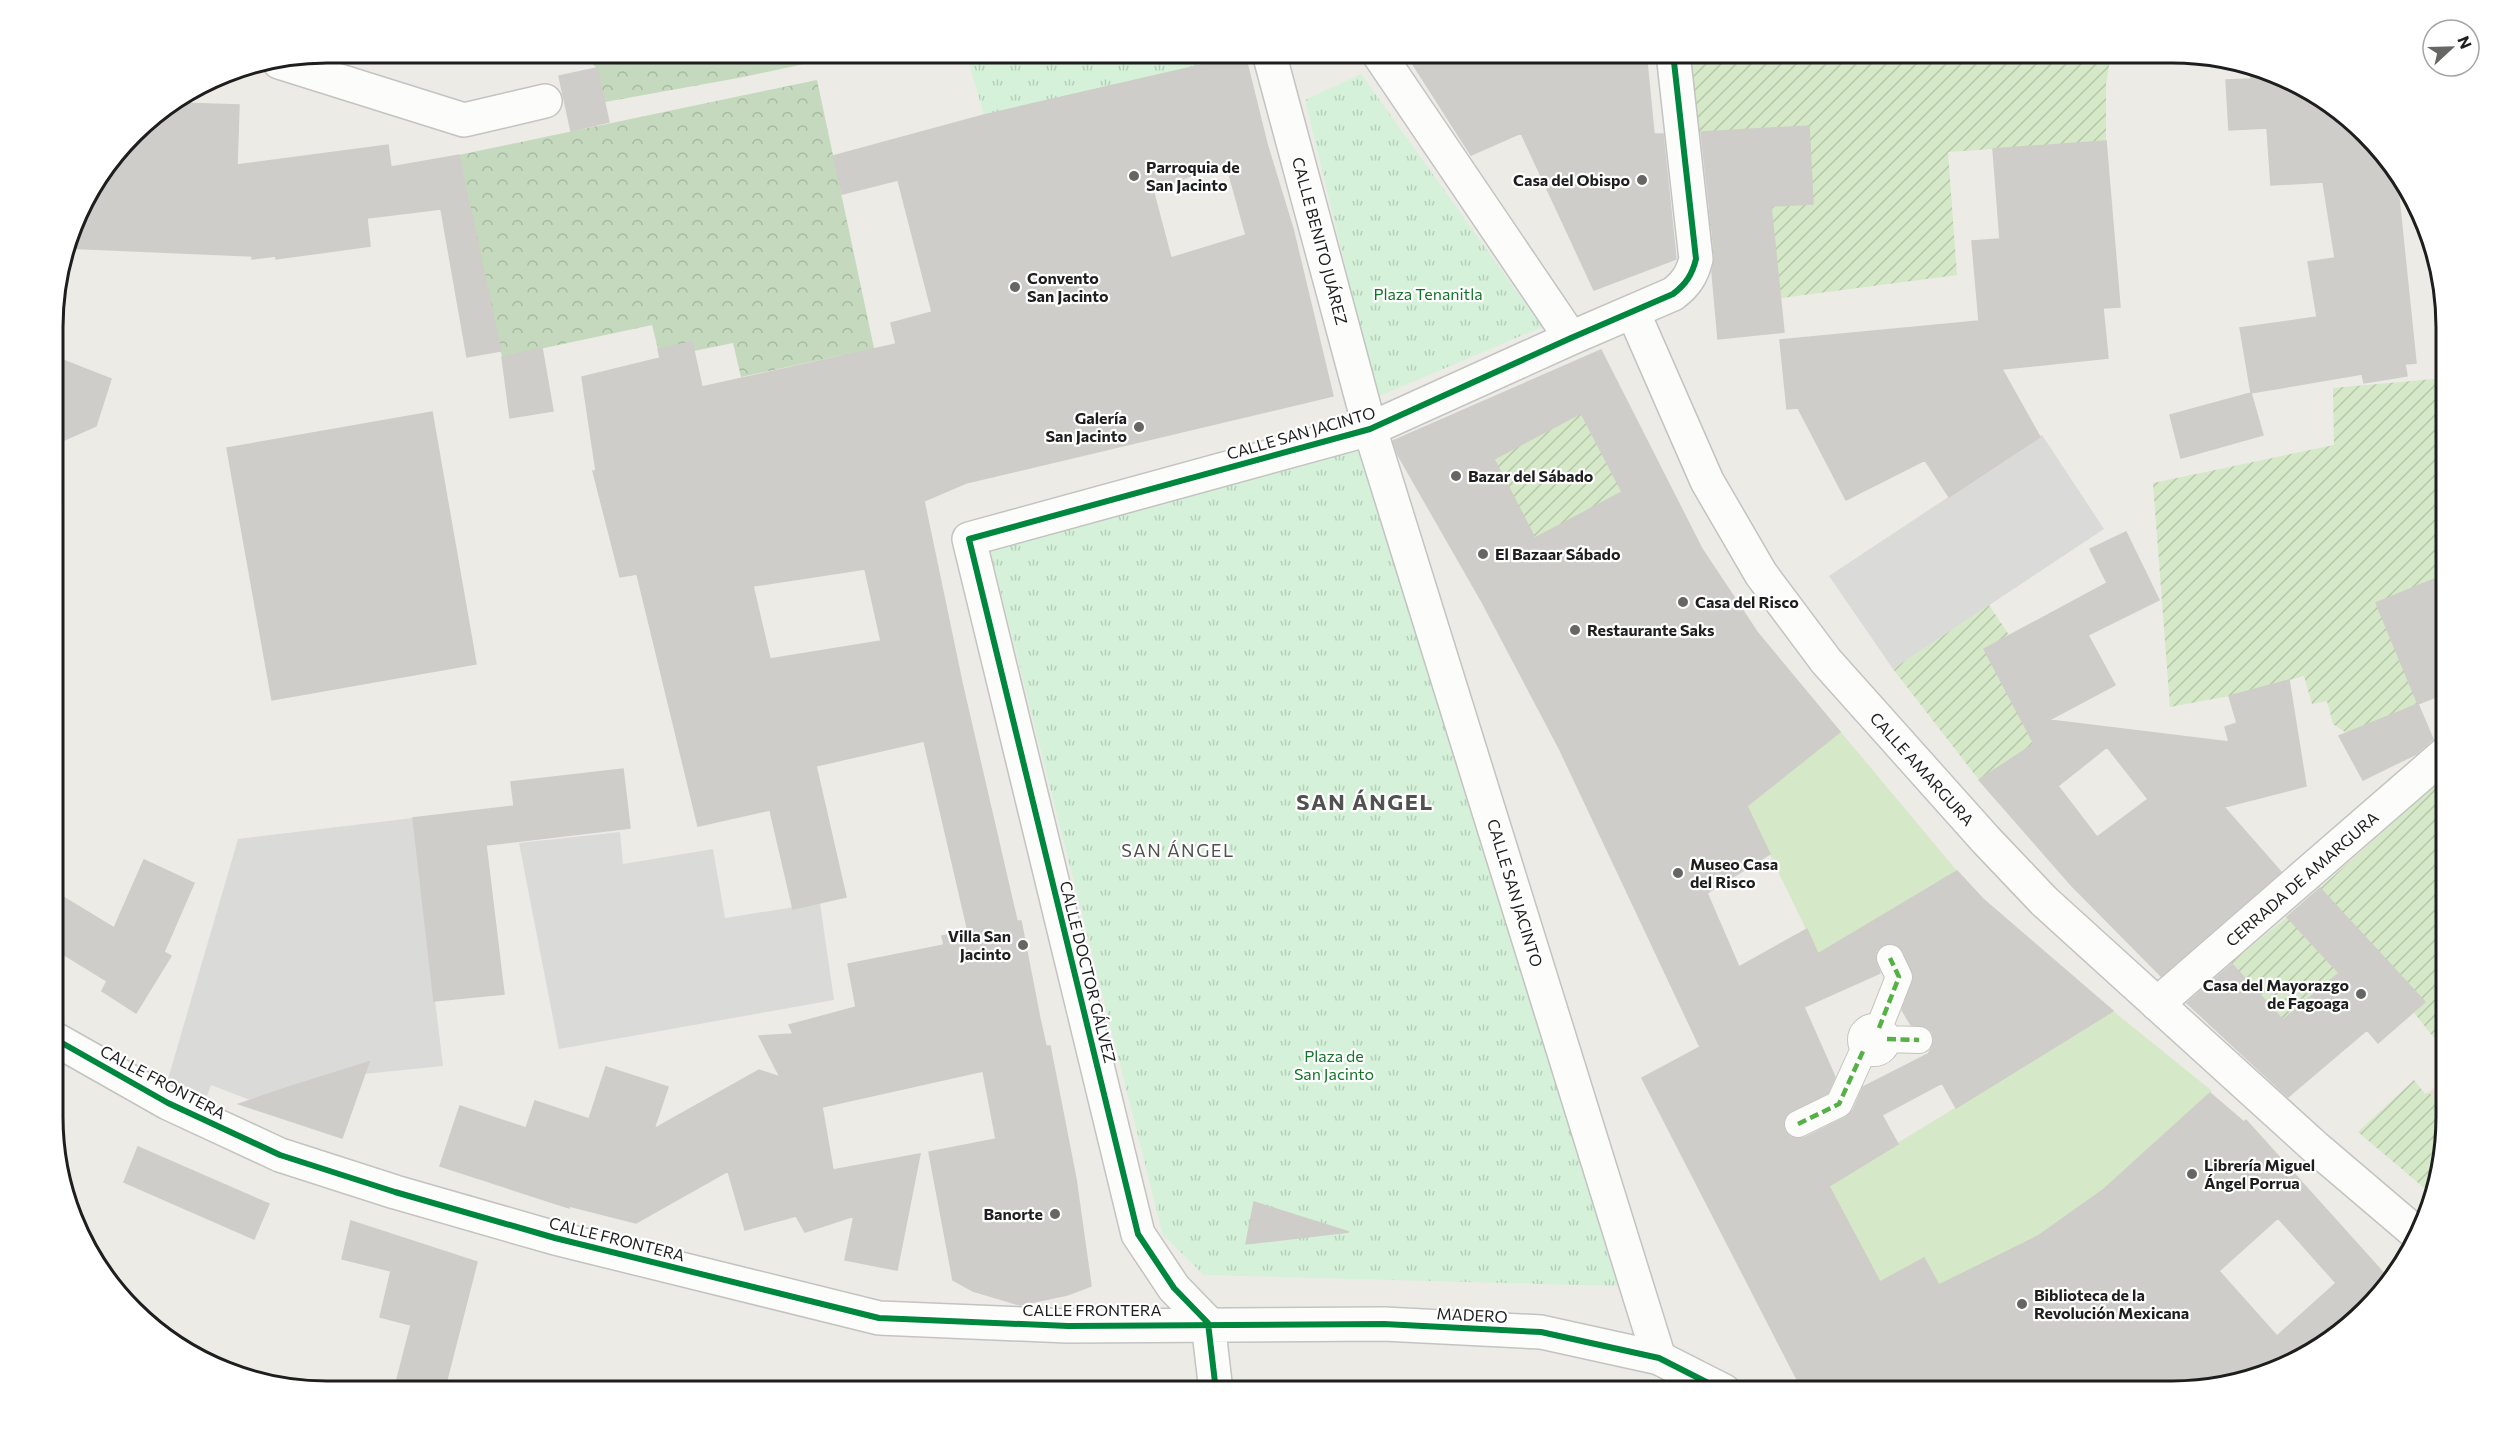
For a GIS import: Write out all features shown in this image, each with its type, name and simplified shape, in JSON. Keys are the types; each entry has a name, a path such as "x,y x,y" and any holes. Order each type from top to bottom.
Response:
{"street":[{"name":"CALLE BENITO JUÁREZ","path":"1272,63 1370,429"},
{"path":"1385,63 1570,338"},
{"name":"CALLE SAN JACINTO","path":"969,539 1370,429 1673,294 1684,286 1693,273 1696,259 1674,63"},
{"path":"290,65 464,120 545,102"},
{"name":"CALLE AMARGURA","path":"1633,312 1707,481 1761,574 1826,661 1978,831 2037,893 2314,1147 2411,1229"},
{"name":"CALLE SAN JACINTO","path":"1370,429 1659,1358"},
{"name":"CALLE DOCTOR GÁLVEZ","path":"969,539 1138,1234 1173,1288 1208,1323"},
{"name":"CERRADA DE AMARGURA","path":"2157,1004 2436,762"},
{"path":"1798,1124 1839,1104 1877,1039 1899,977 1890,958"},
{"path":"1877,1039 1919,1040"},
{"name":"CALLE FRONTERA","path":"63,1043 168,1102 280,1155 394,1192 555,1238 879,1318 1068,1326 1208,1323"},
{"path":"1208,1323 1215,1381"},
{"name":"MADERO","path":"1208,1323 1384,1324 1541,1332 1659,1358 1704,1381"}],"shaded area":[{"path":"2042,435 2104,529 1893,669 1829,576"},
{"path":"413,818 443,1066 314,1079 250,1100 211,1085 207,1096 168,1079 238,839"},
{"path":"620,832 623,864 713,849 725,918 820,903 834,1000 559,1049 519,843"},
{"path":"2436,1086 2436,1100 2429,1092"}],"green space":[{"path":"591,63 809,63 605,102 597,68"},
{"path":"969,63 1211,63 984,115"},
{"path":"1690,63 2109,63 2106,84 2106,141 1948,152 1957,275 1781,298 1777,258 1711,265 1705,210 1813,204 1809,126 1697,132"},
{"name":"Plaza Tenanitla","path":"1361,74 1542,327 1377,397 1305,100"},
{"path":"817,80 888,414 863,449 843,355 741,377 733,343 694,351 692,342 658,349 652,325 502,357 459,155"},
{"path":"2436,379 2436,578 2376,603 2418,704 2385,759 2333,724 2327,701 2312,704 2304,676 2229,696 2170,707 2153,483 2334,445 2333,388"},
{"path":"1581,413 1622,492 1535,538 1494,459"},
{"name":"Plaza de San Jacinto","path":"1357,445 1622,1286 1204,1275 1163,1235 990,549"},
{"path":"1989,605 2009,635 1984,649 2034,744 1979,780 1893,669"},
{"path":"1840,731 1957,871 1818,954 1746,805"},
{"path":"2436,784 2436,1040 2403,999 2320,888"},
{"path":"2287,917 2339,973 2283,1020 2231,963"},
{"path":"2113,1011 2212,1091 2104,1189 2038,1236 1939,1285 1924,1259 1880,1282 1829,1185"},
{"path":"2414,1080 2425,1094 2429,1092 2436,1100 2436,1117 2434,1152 2426,1189 2358,1132"}],"building":[{"path":"1210,63 1247,63 1267,144 1293,229 1333,396 966,483 924,501 962,683 1017,921 1021,921 1046,1046 1050,1046 1076,1179 1091,1286 1067,1295 1020,1305 973,1291 953,1280 929,1152 996,1139 983,1071 822,1107 833,1170 920,1154 897,1270 845,1260 854,1216 805,1232 796,1216 745,1230 728,1171 636,1223 569,1206 569,1208 440,1166 460,1106 526,1128 535,1101 589,1119 606,1067 668,1087 654,1129 759,1070 780,1077 759,1036 793,1034 789,1025 856,1007 848,964 944,945 942,936 968,931 924,741 816,766 846,897 793,909 770,810 698,826 637,574 620,577 593,471 596,471 582,377 660,358 658,349 692,342 702,387 896,344 891,323 932,312 898,180 842,194 833,156 984,115","holes":["1226,163 1246,235 1171,258 1153,190","865,569 881,641 770,659 753,586"]},
{"path":"1412,63 1647,63 1654,134 1663,134 1676,259 1594,290 1521,133 1471,155"},
{"path":"597,68 609,122 571,131 559,76"},
{"path":"2251,75 2289,90 2333,117 2371,153 2398,190 2416,363 2405,364 2407,376 2364,383 2362,374 2251,393 2240,328 2317,317 2308,262 2335,258 2323,182 2271,185 2267,128 2229,130 2226,80 2251,79"},
{"path":"186,103 239,105 237,165 388,145 391,167 459,155 501,351 467,357 441,209 367,218 370,246 276,259 276,256 252,259 252,256 75,248 90,210 117,166 153,128"},
{"path":"1809,126 1813,204 1771,206 1784,332 1718,339 1712,272 1715,257 1701,132"},
{"path":"2106,141 2120,307 2103,308 2108,358 2002,369 2040,437 1949,497 1925,460 1846,500 1798,408 1787,409 1780,340 1979,321 1972,241 2000,239 1993,149"},
{"path":"542,348 553,411 510,418 502,357"},
{"path":"1601,350 1702,549 1757,632 1840,732 1747,806 1770,854 1707,893 1739,967 1807,929 1818,954 1957,871 1983,899 2113,1011 1956,1108 1942,1083 1882,1115 1898,1144 1829,1186 1880,1282 1924,1258 1939,1285 2038,1236 2104,1189 2210,1093 2244,1122 2246,1120 2385,1274 2371,1291 2333,1327 2304,1346 2257,1367 2207,1379 2172,1381 1798,1381 1642,1078 1700,1047 1560,750 1482,602 1398,455 1393,441","holes":["1581,413 1622,492 1535,538 1494,459","1892,943 1903,951 1914,976 1902,1010 1911,1025 1926,1027 1932,1032 1934,1040 1932,1047 1928,1054 1863,1087 1853,1110 1846,1117 1804,1138 1790,1137 1783,1124 1786,1115 1828,1093 1835,1077 1804,1007 1880,973 1875,957 1877,950 1883,945","2278,1218 2336,1283 2277,1336 2219,1271"]},
{"path":"63,360 111,379 96,426 63,440"},
{"path":"2251,393 2263,435 2181,458 2170,415"},
{"path":"432,412 476,664 272,700 227,448"},
{"path":"2126,532 2159,600 2088,635 2115,685 2049,720 2229,742 2225,727 2237,723 2229,696 2289,680 2306,786 2224,807 2281,872 2161,976 2072,886 1979,780 2034,744 1984,649 2107,583 2090,549","holes":["2107,747 2148,799 2097,837 2058,786"]},
{"path":"2436,578 2436,697 2418,704 2376,603"},
{"path":"2418,704 2433,739 2416,754 2363,780 2339,736"},
{"path":"623,769 630,828 486,845 504,994 434,1001 413,818 514,806 511,782"},
{"path":"144,860 194,883 164,952 171,956 136,1013 102,991 107,981 63,954 63,897 114,928"},
{"name":"Casa del Mayorazgo de Fagoaga","path":"2320,888 2425,1002 2378,1043 2367,1030 2288,1097 2187,1003 2232,964 2283,1020 2339,973 2287,917"},
{"path":"369,1062 342,1138 239,1104 292,1086"},
{"path":"138,1147 269,1204 254,1239 124,1182"},
{"path":"1254,1202 1349,1232 1246,1244"},
{"path":"351,1221 477,1262 447,1381 397,1381 411,1325 380,1317 391,1271 342,1259"}],"marked path":[{"path":"1879,1028 1899,977 1890,958"},
{"path":"1887,1039 1919,1040"},
{"path":"1798,1124 1839,1104 1864,1049"}],"cycle path":[{"path":"1215,1381 1208,1323 1174,1288 1138,1234 969,539 1370,429 1673,294 1688,279 1696,259 1674,63"},
{"path":"63,1044 168,1103 280,1155 395,1192 555,1238 879,1318 1068,1326 1384,1324 1541,1332 1659,1358 1704,1381"}],"place":[{"name":"Parroquia de San Jacinto","path":"1134,176"},
{"name":"Casa del Obispo","path":"1642,180"},
{"name":"Convento San Jacinto","path":"1015,287"},
{"name":"Galería San Jacinto","path":"1139,427"},
{"name":"Bazar del Sábado","path":"1456,476"},
{"name":"El Bazaar Sábado","path":"1483,554"},
{"name":"Casa del Risco","path":"1683,602"},
{"name":"Restaurante Saks","path":"1575,630"},
{"name":"Museo Casa del Risco","path":"1678,873"},
{"name":"Villa San Jacinto","path":"1023,945"},
{"name":"Casa del Mayorazgo de Fagoaga","path":"2361,994"},
{"name":"Librería Miguel Ángel Porrua","path":"2192,1174"},
{"name":"Banorte","path":"1055,1214"},
{"name":"Biblioteca de la Revolución Mexicana","path":"2022,1304"}],"district":[{"name":"SAN ÁNGEL","path":"1365,802"},
{"name":"SAN ÁNGEL","path":"1178,851"}]}
